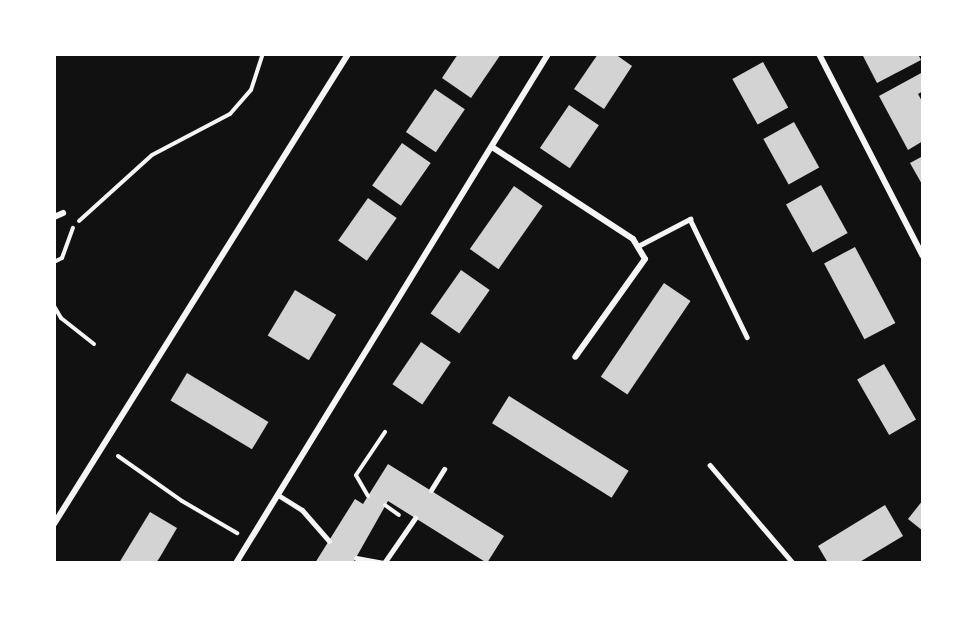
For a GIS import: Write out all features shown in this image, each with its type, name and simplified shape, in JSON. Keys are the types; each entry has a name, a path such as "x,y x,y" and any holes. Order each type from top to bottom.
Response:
{"street":[{"path":"54,524 348,54"},
{"path":"236,563 548,54"},
{"path":"819,54 923,256"},
{"path":"492,147 633,239 645,259 575,357"},
{"path":"54,217 63,213"},
{"path":"431,490 444,469"},
{"path":"278,495 302,510 329,541"},
{"path":"356,558 384,563 415,518"}],"lane":[{"path":"638,246 690,219 747,337"},
{"path":"710,465 793,563"}],"path":[{"path":"54,262 62,258 74,225 152,156 231,114 251,90 263,54"},
{"path":"63,213 74,225"},
{"path":"54,306 61,318 94,344"},
{"path":"368,496 356,475 385,432"},
{"path":"112,465 118,456 182,501 250,541"}],"building":[{"path":"458,54 501,54 471,98 442,78"},
{"path":"598,54 615,54 632,66 604,109 574,89"},
{"path":"862,54 918,54 921,60 877,83"},
{"path":"763,62 788,107 758,124 732,79"},
{"path":"923,72 923,91 918,94 923,103 923,141 908,150 879,96"},
{"path":"435,89 465,109 436,152 406,132"},
{"path":"569,105 599,125 570,168 540,148"},
{"path":"794,122 819,167 789,184 763,139"},
{"path":"402,143 431,163 401,206 372,186"},
{"path":"923,156 923,186 910,163"},
{"path":"821,185 848,233 813,252 786,204"},
{"path":"514,186 543,206 499,269 470,249"},
{"path":"368,198 397,218 367,261 338,241"},
{"path":"855,247 895,323 864,339 824,263"},
{"path":"461,270 490,290 459,333 431,313"},
{"path":"664,283 691,301 627,395 601,377"},
{"path":"295,290 336,315 309,360 268,335"},
{"path":"421,342 451,362 422,404 392,384"},
{"path":"884,364 916,419 889,435 857,380"},
{"path":"187,373 268,422 252,449 171,400"},
{"path":"509,396 629,471 612,498 492,423"},
{"path":"388,464 504,536 487,563 388,501 353,563 315,563 355,499 363,504"},
{"path":"923,500 923,531 908,519"},
{"path":"885,505 903,536 858,563 828,563 818,546"},
{"path":"150,512 177,528 160,557 156,563 119,563"}]}
